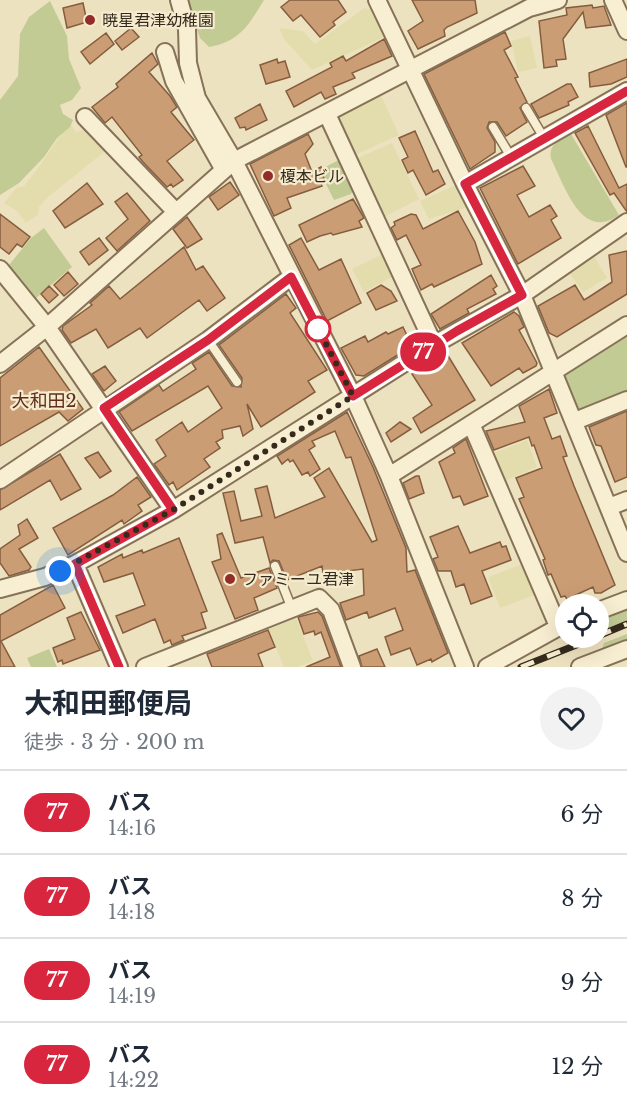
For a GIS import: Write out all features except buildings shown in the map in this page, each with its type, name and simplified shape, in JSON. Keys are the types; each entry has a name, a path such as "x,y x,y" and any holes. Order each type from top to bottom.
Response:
{"street":[{"path":"179,0 187,29 188,63 197,98 229,166"},
{"path":"377,0 412,69 465,184 522,295 627,553"},
{"path":"0,364 47,327 229,166 412,69 528,4 558,0"},
{"path":"613,0 627,31"},
{"path":"165,52 174,81 229,166 291,277 353,396 389,476 465,667"},
{"path":"465,184 627,91"},
{"path":"327,114 434,345"},
{"path":"85,117 176,212"},
{"path":"0,588 45,577 75,564 173,510 434,345 522,295 627,222"},
{"path":"0,269 47,327 173,510"},
{"path":"0,480 208,340 291,277"},
{"path":"389,476 472,426 627,325"},
{"path":"575,422 627,400"},
{"path":"472,426 555,610"},
{"path":"609,507 627,500"},
{"path":"75,564 119,667"},
{"path":"145,667 319,598 331,610 352,667"},
{"path":"609,607 627,600"},
{"path":"487,667 555,629"},
{"path":"580,667 627,649"}],"lane":[{"path":"526,108 544,138"},
{"path":"493,127 511,158"},
{"path":"208,340 237,382"},
{"path":"275,566 292,609"}],"shaded area":[{"path":"364,8 376,11 389,35 312,70 284,39 279,28 303,31 315,44"},
{"path":"530,36 537,68 518,72 511,41"},
{"path":"381,95 399,135 355,155 338,117"},
{"path":"69,123 76,132 88,128 104,145 104,152 47,198 39,207 38,215 26,223 17,211 4,203 16,188 24,186"},
{"path":"392,143 419,199 384,217 355,159"},
{"path":"458,184 468,207 429,219 420,201"},
{"path":"592,253 607,278 583,292 568,271"},
{"path":"383,254 394,276 364,292 352,269"},
{"path":"527,440 537,467 505,481 494,453"},
{"path":"523,564 537,594 500,608 488,577"},
{"path":"295,615 313,661 298,667 284,667 267,626"}],"green space":[{"path":"187,0 264,0 242,31 228,41 209,47 200,38"},
{"path":"50,1 67,36 69,59 81,88 72,100 60,105 63,114 73,120 70,127 57,138 44,157 19,183 0,195 0,100 18,76 20,34 29,17"},
{"path":"571,134 619,215 606,221 594,221 584,216 569,196 551,159 551,150 556,143"},
{"path":"339,160 354,188 351,194 334,200 324,180 325,167"},
{"path":"44,228 72,267 36,298 9,265 31,238"},
{"path":"627,333 627,394 578,414 564,373"},
{"path":"627,606 627,620 609,628 609,614"},
{"path":"627,634 627,640 609,646 609,641"},
{"path":"49,649 57,667 31,667 27,658"}],"railway":[{"path":"609,631 627,624"},
{"path":"521,667 569,648"}],"bus line":[{"name":"77","path":"119,667 75,564 173,510 104,408 208,340 291,277 353,396 457,331 522,295 465,184 627,91"}],"place":[{"name":"暁星君津幼稚園","path":"90,20"},
{"name":"榎本ビル","path":"268,176"},
{"name":"ファミーユ君津","path":"230,579"}],"district":[{"name":"大和田2","path":"44,401"}],"route":[{"path":"60,571 173,510 353,396 313,319 318,329"}]}
